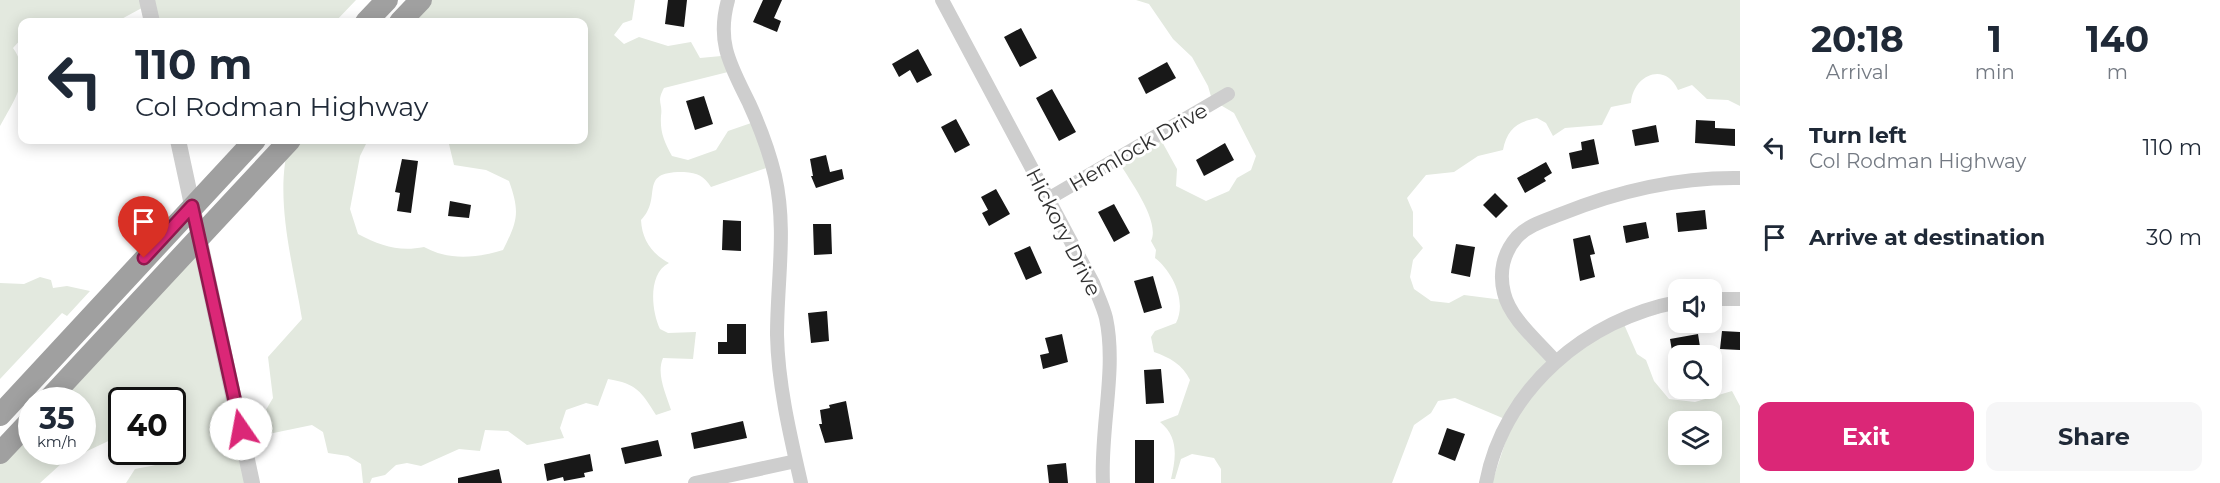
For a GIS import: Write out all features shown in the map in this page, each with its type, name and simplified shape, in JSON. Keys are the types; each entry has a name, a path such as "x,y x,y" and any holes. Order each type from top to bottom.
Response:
{"highway":[{"path":"370,18 387,0"},
{"path":"404,18 421,0"},
{"path":"0,415 251,144"},
{"path":"60,387 286,144"},
{"path":"0,453 18,434"}],"street":[{"path":"147,0 151,18"},
{"path":"728,0 723,28 724,44 735,79 768,151 780,207 782,237 777,338 801,483"},
{"name":"Hickory Drive","path":"942,0 1093,283 1106,316 1109,360 1102,432 1103,483"},
{"name":"Hemlock Drive","path":"1048,199 1228,94"},
{"path":"178,144 252,483"},
{"path":"1556,362 1518,318 1504,295 1501,270 1505,257 1518,237 1544,221 1622,192 1684,181 1740,178"},
{"path":"1722,299 1740,299"},
{"path":"1486,483 1504,430 1522,401 1549,368 1568,351 1612,323 1635,313 1668,305"},
{"path":"695,483 796,461"}],"shaded area":[{"path":"0,0 356,0 339,18 157,18 151,3 123,18 18,18 18,42 13,48 18,56 18,91 0,126"},
{"path":"419,0 635,0 632,20 623,23 614,35 624,44 639,37 668,46 691,42 700,58 732,55 736,70 664,88 660,100 662,132 672,156 688,160 716,150 728,131 757,121 775,165 711,187 706,180 689,172 669,173 660,176 655,181 651,203 641,220 643,234 649,246 669,263 657,275 655,283 653,302 657,321 660,329 668,333 696,332 693,359 663,358 661,364 664,391 671,410 656,415 646,400 632,386 608,379 598,406 586,403 566,410 560,428 564,438 527,445 508,431 485,430 480,451 459,449 421,466 407,463 396,465 385,475 372,478 370,483 363,483 361,464 348,456 328,453 323,432 312,425 249,438 273,398 268,357 302,319 284,206 283,184 289,144 366,144 360,156 350,209 358,234 390,247 406,249 424,247 444,254 463,257 503,250 512,231 516,209 509,181 486,170 454,165 449,144 588,144 588,18 402,18"},
{"path":"1136,0 1740,0 1740,106 1728,100 1707,99 1692,85 1678,90 1665,76 1650,75 1637,85 1631,103 1611,107 1602,125 1565,128 1553,136 1546,123 1537,118 1524,122 1510,132 1503,150 1478,156 1454,172 1426,175 1407,198 1413,212 1413,236 1423,248 1413,260 1410,277 1414,289 1431,301 1449,303 1464,295 1511,301 1556,356 1623,322 1637,354 1646,360 1654,381 1668,399 1695,402 1705,399 1722,399 1722,394 1732,391 1740,406 1740,483 1492,483 1512,422 1455,398 1438,401 1431,413 1414,425 1392,483 1221,483 1221,469 1214,458 1192,454 1181,459 1175,479 1171,479 1175,456 1173,441 1160,422 1178,415 1190,380 1175,362 1154,352 1151,337 1155,331 1176,323 1179,315 1179,297 1172,279 1155,258 1156,250 1151,241 1153,233 1148,211 1117,159 1160,138 1177,169 1176,186 1206,201 1229,191 1237,178 1251,170 1256,156 1234,113 1212,100 1208,86 1192,57 1173,39 1149,4"},
{"path":"195,243 257,483 126,483 135,469 154,465 186,465 186,387 108,387 108,441 96,447 96,387 61,387"},
{"path":"40,277 51,280 53,288 67,286 90,291 67,316 62,313 0,379 0,283 24,284"},
{"path":"18,434 18,465 60,465 40,483 0,483 0,454"}],"building":[{"path":"668,0 687,0 684,27 665,24"},
{"path":"763,0 782,0 774,18 781,21 777,32 753,22"},
{"path":"1021,28 1037,58 1020,67 1004,37"},
{"path":"918,49 932,75 917,83 910,70 899,77 892,64"},
{"path":"1167,62 1176,78 1146,94 1138,78"},
{"path":"1052,89 1076,132 1059,141 1036,98"},
{"path":"704,96 713,124 695,130 686,101"},
{"path":"956,119 970,145 955,153 941,127"},
{"path":"1696,120 1715,121 1715,128 1735,129 1735,146 1695,143"},
{"path":"1656,125 1659,142 1635,146 1632,130"},
{"path":"1594,139 1599,164 1572,169 1569,153 1582,150 1581,142"},
{"path":"1225,143 1234,160 1204,176 1196,160"},
{"path":"826,155 830,172 842,169 844,179 816,188 811,176 813,176 810,159"},
{"path":"402,159 418,161 411,213 397,211 400,193 395,192"},
{"path":"1546,162 1552,173 1544,178 1546,181 1525,193 1517,178"},
{"path":"996,189 1010,214 989,226 982,213 988,210 981,197"},
{"path":"1495,193 1508,206 1496,218 1483,205"},
{"path":"450,201 471,205 469,218 448,216"},
{"path":"1114,204 1130,233 1114,242 1098,212"},
{"path":"1705,210 1707,229 1678,232 1676,213"},
{"path":"723,220 741,221 741,251 722,250"},
{"path":"1646,222 1649,238 1626,243 1623,226"},
{"path":"813,224 831,224 832,254 814,255"},
{"path":"1590,235 1595,254 1590,255 1595,277 1580,281 1573,239"},
{"path":"1456,244 1475,247 1470,277 1451,273"},
{"path":"1030,246 1042,273 1026,280 1014,253"},
{"path":"1153,276 1162,308 1144,313 1134,281"},
{"path":"827,311 829,341 811,343 808,313"},
{"path":"727,324 746,324 746,354 718,354 718,342 727,342"},
{"path":"1722,331 1740,332 1740,350 1722,349"},
{"path":"1062,334 1068,362 1043,369 1040,355 1049,353 1045,338"},
{"path":"1698,334 1700,345 1671,345 1670,339"},
{"path":"1161,369 1164,403 1146,404 1144,370"},
{"path":"846,401 853,439 825,443 819,424 822,424 820,410"},
{"path":"743,421 747,438 694,449 691,433"},
{"path":"1447,428 1465,434 1455,461 1438,454"},
{"path":"658,440 662,456 625,464 621,448"},
{"path":"1135,440 1154,440 1154,483 1135,483"},
{"path":"590,454 593,471 584,473 585,477 564,481 563,477 547,481 544,464"},
{"path":"1066,463 1068,483 1049,483 1047,465"},
{"path":"499,469 502,483 458,483 458,478"}],"route":[{"path":"144,258 192,206 241,429"}]}
